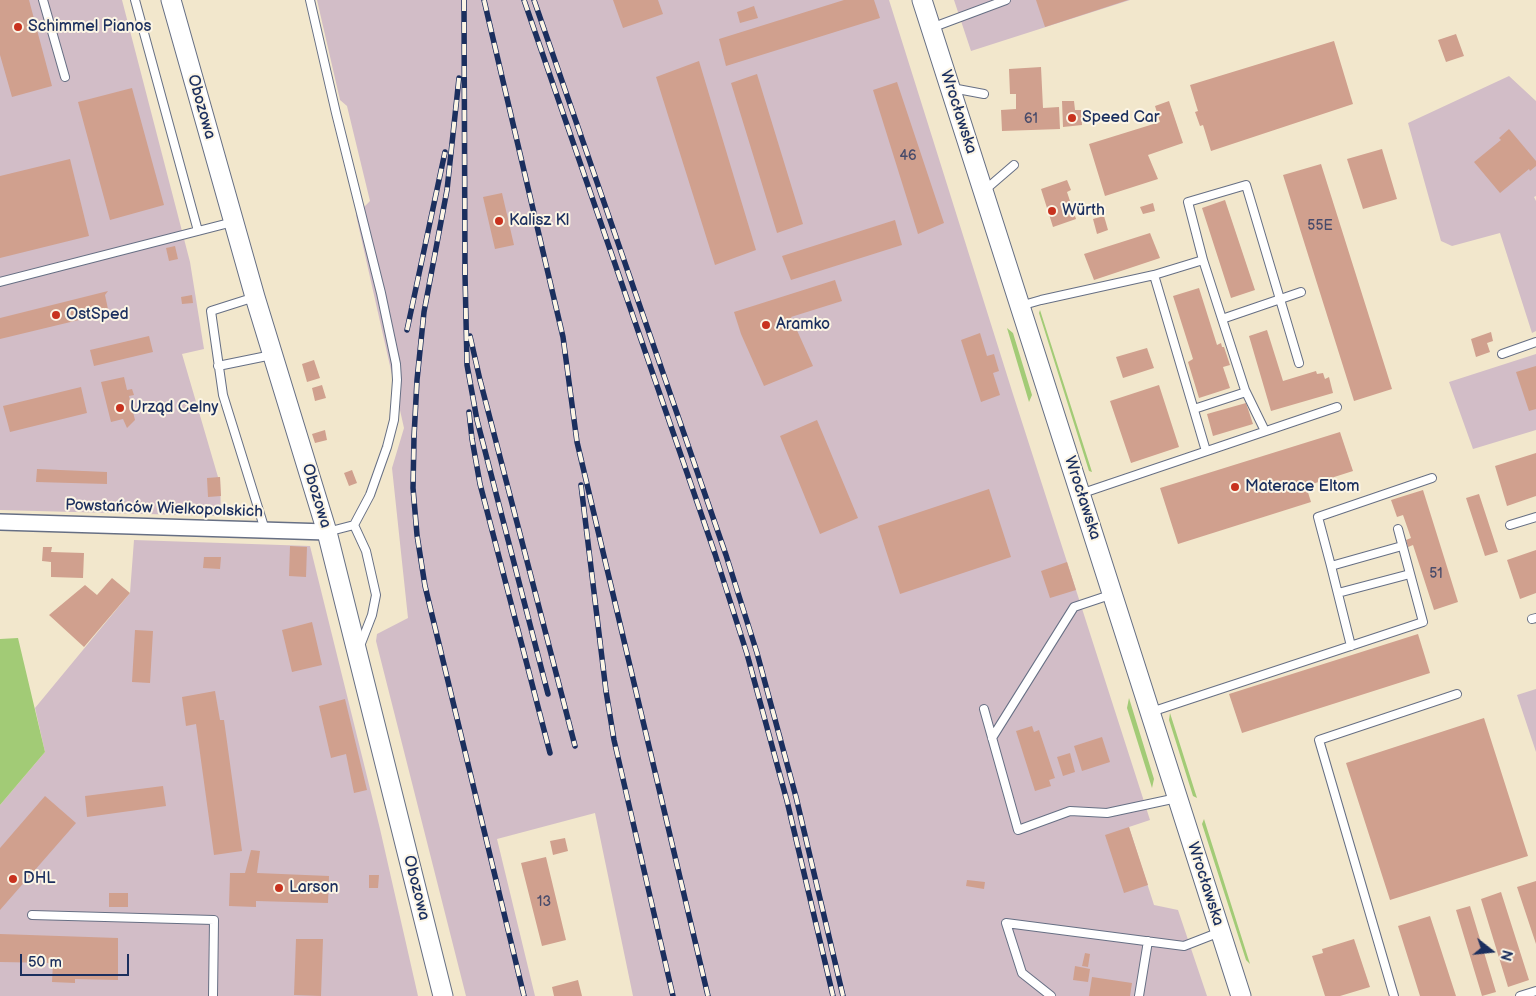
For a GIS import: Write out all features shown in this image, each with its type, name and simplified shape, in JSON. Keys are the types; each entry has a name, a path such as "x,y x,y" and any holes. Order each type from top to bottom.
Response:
{"street":[{"name":"Obozowa","path":"171,0 255,298 327,532 443,996"},
{"name":"Wrocławska","path":"922,0 1241,996"},
{"name":"Powstańców Wielkopolskich","path":"0,522 327,532"}],"lane":[{"path":"43,0 64,77"},
{"path":"135,0 198,231"},
{"path":"310,0 381,293 396,364 397,380 394,420 387,447 370,495 354,525 327,532"},
{"path":"931,28 1006,0"},
{"path":"950,88 984,94"},
{"path":"984,192 1014,165"},
{"path":"1265,431 1246,392 1203,260 1188,202 1246,185 1299,363"},
{"path":"0,282 233,222"},
{"path":"1020,306 1154,275 1203,260"},
{"path":"1154,275 1206,451"},
{"path":"1222,319 1301,292"},
{"path":"255,298 211,311 223,395 265,530"},
{"path":"1502,354 1536,342"},
{"path":"218,366 272,355"},
{"path":"1194,409 1246,392"},
{"path":"1080,494 1337,407"},
{"path":"1351,646 1318,517 1432,478"},
{"path":"1510,525 1536,517"},
{"path":"354,525 366,551 376,596 372,615 357,653"},
{"path":"1151,712 1424,622 1398,529"},
{"path":"1331,566 1402,546"},
{"path":"1338,593 1410,574"},
{"path":"992,738 1074,607 1113,594"},
{"path":"1394,996 1320,740 1456,694"},
{"path":"984,709 1018,830 1070,811 1107,813 1178,798"},
{"path":"32,915 214,920 214,996"},
{"path":"1051,996 1022,973 1006,923 1184,946 1220,932"},
{"path":"1138,996 1148,941"},
{"path":"1520,996 1536,991"}],"shaded area":[{"path":"0,0 122,0 190,262 204,349 182,354 218,477 220,477 221,516 0,510"},
{"path":"317,0 889,0 1150,820 1129,827 1154,905 1178,910 1207,996 633,996 595,813 497,839 535,996 466,996 376,641 377,634 408,618 392,468 404,428 356,215 370,201 347,106 340,100"},
{"path":"954,0 1130,0 971,51"},
{"path":"1509,76 1536,101 1536,196 1534,197 1536,201 1536,331 1532,333 1500,233 1452,246 1441,241 1408,123"},
{"path":"1536,354 1536,430 1473,449 1449,382"},
{"path":"134,540 310,546 380,829 418,996 0,996 0,805 45,752 35,708 130,593"},
{"path":"1536,689 1536,752 1517,695"}],"green space":[{"path":"1040,310 1092,472 1089,471 1039,313"},
{"path":"1007,328 1013,333 1032,395 1029,402"},
{"path":"18,638 45,752 0,805 0,639"},
{"path":"1129,698 1154,779 1152,788 1127,708"},
{"path":"1170,713 1197,798 1193,796 1169,720"},
{"path":"1204,819 1250,964 1246,960 1202,824"}],"building":[{"name":"Schimmel Pianos","path":"0,0 29,0 52,86 12,97 0,55"},
{"path":"613,0 658,0 663,14 623,28"},
{"path":"844,0 874,0 880,18 726,66 719,39"},
{"path":"1036,0 1128,0 1045,27"},
{"path":"754,6 758,18 740,23 737,12"},
{"path":"1456,34 1464,56 1446,62 1438,40"},
{"path":"1334,41 1353,104 1211,151 1203,125 1200,126 1195,112 1198,111 1190,85"},
{"path":"699,61 756,250 715,265 656,77"},
{"path":"1041,67 1043,108 1059,107 1060,129 1002,131 1001,110 1016,109 1016,94 1010,94 1009,69"},
{"path":"757,74 803,224 777,233 731,83"},
{"path":"897,82 944,223 918,234 873,90"},
{"path":"132,88 164,205 110,220 78,102"},
{"name":"Speed Car","path":"1062,101 1074,101 1075,110 1081,110 1082,125 1063,127"},
{"path":"1169,101 1183,143 1148,155 1158,179 1105,196 1089,144 1160,122 1155,106"},
{"path":"1509,129 1536,161 1536,166 1530,171 1529,169 1500,193 1474,162 1501,140 1499,138"},
{"path":"1382,149 1397,199 1363,209 1347,159"},
{"path":"70,159 89,236 0,258 0,176"},
{"path":"1321,164 1392,389 1354,401 1283,175"},
{"path":"1067,180 1071,190 1067,192 1076,219 1053,227 1041,189"},
{"name":"Kalisz Kl","path":"502,193 514,245 495,249 483,197"},
{"path":"1225,200 1255,290 1231,298 1202,208"},
{"path":"1153,203 1155,211 1143,214 1140,207"},
{"path":"1104,216 1108,230 1097,234 1093,219"},
{"path":"895,220 902,245 791,280 782,256"},
{"path":"1150,233 1160,258 1094,280 1084,254"},
{"path":"175,246 178,259 169,261 166,248"},
{"name":"Aramko","path":"835,280 842,301 791,317 813,366 764,386 741,334 734,312"},
{"path":"1199,288 1217,345 1221,343 1222,347 1224,347 1230,365 1223,367 1230,388 1199,398 1188,362 1193,359 1173,296"},
{"name":"OstSped","path":"108,291 105,295 108,309 112,312 0,339 0,318"},
{"path":"192,295 193,303 182,304 181,297"},
{"path":"1267,330 1283,381 1316,371 1317,374 1323,373 1325,379 1329,377 1333,393 1271,411 1249,336"},
{"path":"1491,332 1493,341 1487,343 1490,352 1476,357 1471,339"},
{"path":"980,333 987,356 994,354 999,371 993,373 1000,395 981,402 961,340"},
{"path":"149,336 153,352 94,366 90,350"},
{"path":"1147,348 1154,368 1123,378 1116,357"},
{"path":"314,360 320,378 307,382 302,364"},
{"path":"1536,366 1536,409 1529,411 1516,372"},
{"name":"Urząd Celny","path":"124,377 127,390 132,389 134,395 129,396 135,420 127,428 123,419 111,422 101,382"},
{"path":"322,385 326,398 315,401 312,388"},
{"path":"1159,385 1179,447 1131,463 1110,401"},
{"path":"81,387 87,413 10,432 3,406"},
{"path":"1246,403 1253,424 1213,436 1207,414"},
{"path":"817,420 858,518 820,534 780,436"},
{"path":"325,430 327,440 315,443 312,434"},
{"name":"Materace Eltom","path":"1340,432 1353,471 1306,486 1311,502 1178,544 1160,488"},
{"path":"1536,453 1536,496 1507,506 1495,466"},
{"path":"37,469 107,472 107,484 36,482"},
{"path":"352,470 357,483 349,486 344,473"},
{"path":"220,477 221,496 208,497 207,478"},
{"path":"989,489 1011,557 900,594 878,526"},
{"path":"1423,490 1458,602 1434,610 1413,545 1408,547 1406,540 1411,538 1403,515 1397,517 1391,500"},
{"path":"1479,494 1498,552 1485,556 1466,498"},
{"path":"290,546 307,547 306,577 289,576"},
{"path":"43,547 52,547 51,552 84,553 83,578 51,577 51,562 42,561"},
{"path":"1536,550 1536,593 1520,599 1507,560"},
{"path":"204,557 221,557 220,569 203,568"},
{"path":"1067,562 1076,590 1050,598 1041,571"},
{"path":"112,578 130,593 84,647 49,615 85,585 97,595"},
{"path":"312,622 322,665 292,672 282,630"},
{"path":"135,630 153,631 150,683 132,682"},
{"path":"1418,634 1430,673 1242,733 1229,694"},
{"path":"215,691 220,720 224,720 242,851 214,855 196,724 186,726 182,697"},
{"path":"345,699 367,790 354,793 346,754 331,758 319,706"},
{"path":"1484,718 1528,856 1390,900 1346,763"},
{"path":"1032,726 1034,732 1039,730 1055,778 1049,780 1051,786 1035,791 1016,731"},
{"path":"1102,737 1110,762 1082,771 1074,746"},
{"path":"1070,753 1075,772 1063,776 1057,757"},
{"path":"163,786 166,806 87,817 85,796"},
{"name":"DHL","path":"45,796 76,823 0,910 0,848"},
{"path":"1129,827 1148,885 1124,893 1105,835"},
{"path":"565,838 568,851 553,855 550,841"},
{"name":"Larson","path":"251,850 260,851 257,873 329,876 328,903 256,901 256,907 229,906 230,873 245,873"},
{"path":"546,857 566,940 542,946 521,863"},
{"path":"369,875 379,875 378,888 369,888"},
{"path":"967,880 985,882 984,889 966,886"},
{"path":"1536,881 1536,944 1517,887"},
{"path":"1501,892 1529,980 1508,987 1481,899"},
{"path":"109,893 128,893 128,907 109,907"},
{"path":"1470,906 1496,992 1482,996 1456,910"},
{"path":"1430,916 1456,996 1420,996 1398,926"},
{"path":"0,934 118,938 118,980 75,979 75,983 52,982 53,963 0,962"},
{"path":"296,939 323,939 321,996 294,995"},
{"path":"1354,939 1370,987 1340,996 1325,996 1312,956 1323,953 1322,949"},
{"path":"1085,953 1090,954 1088,967 1082,966"},
{"path":"1075,966 1090,969 1088,982 1073,980"},
{"path":"1092,977 1132,983 1130,996 1089,996"},
{"path":"578,980 582,996 554,996 552,987"}],"railway":[{"path":"464,0 467,365 477,420 548,694"},
{"path":"484,0 563,337 577,442 708,996"},
{"path":"524,0 715,554 747,654 787,801 833,996"},
{"path":"534,0 726,555 757,653 796,797 843,996"},
{"path":"459,78 447,190 424,312 417,380 413,488 417,535 425,586 524,996"},
{"path":"407,330 445,152"},
{"path":"470,336 575,746"},
{"path":"469,412 480,484 550,753"},
{"path":"581,485 606,691 614,740 673,996"}],"place":[{"name":"Schimmel Pianos","path":"18,27"},
{"name":"Speed Car","path":"1072,118"},
{"name":"Würth","path":"1052,211"},
{"name":"Kalisz Kl","path":"499,221"},
{"name":"OstSped","path":"56,315"},
{"name":"Aramko","path":"766,325"},
{"name":"Urząd Celny","path":"120,408"},
{"name":"Materace Eltom","path":"1235,487"},
{"name":"DHL","path":"13,879"},
{"name":"Larson","path":"279,888"}]}
